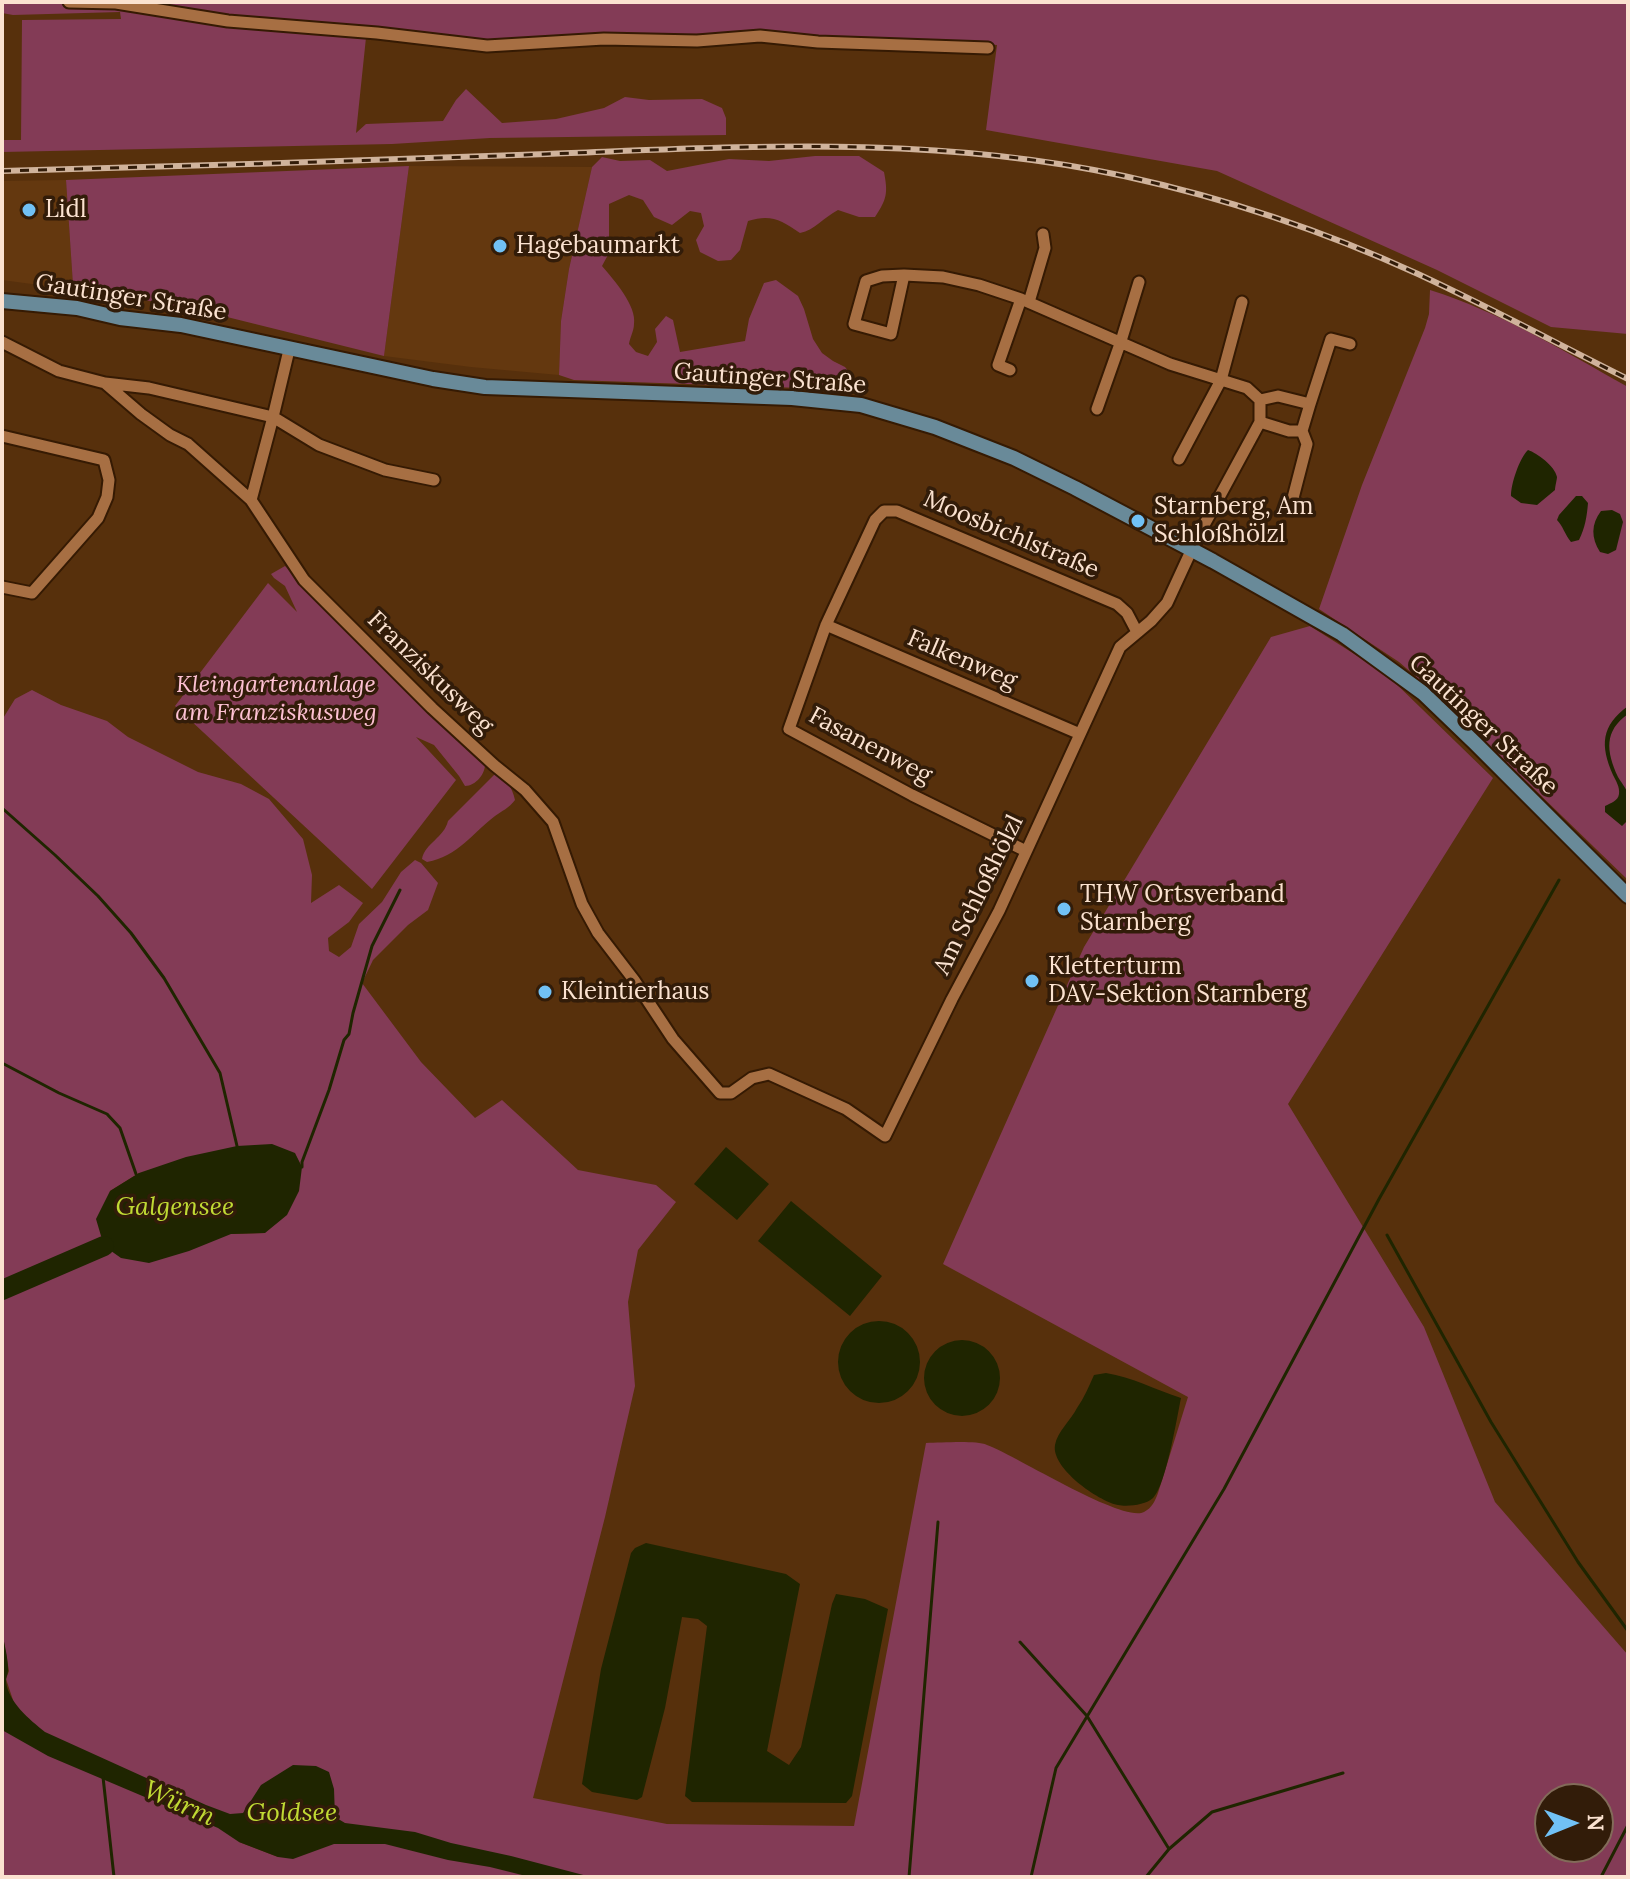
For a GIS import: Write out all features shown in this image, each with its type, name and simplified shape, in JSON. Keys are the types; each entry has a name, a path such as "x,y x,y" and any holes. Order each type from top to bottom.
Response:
{"main road":[{"name":"Gautinger Straße","path":"2,301 77,308 120,318 181,325 289,350 485,387 792,398 861,405 935,427 1014,458 1191,550 1342,634 1423,693 1628,896"}],"street":[{"path":"69,2 116,3 228,21 487,46 604,39 697,41 760,36 818,42 988,48"},
{"path":"1010,370 998,365 1045,248 1043,234"},
{"path":"904,275 891,334 854,324 866,281 882,276 904,275 943,277 979,285 1025,300 1170,364 1247,388 1260,400 1260,422 1289,431 1302,431"},
{"path":"1097,409 1139,282"},
{"path":"1179,459 1221,380 1242,302"},
{"path":"1299,508 1293,498 1307,444 1302,431 1310,404 1331,339 1350,344"},
{"name":"Franziskusweg","path":"2,342 59,371 105,383 141,414 188,444 251,500 304,580 432,708 525,790 553,822 582,904 598,933 682,1049 720,1093 731,1093 752,1078"},
{"path":"251,500 289,350"},
{"path":"105,383 149,388 273,417 319,445 385,470 434,480"},
{"path":"1260,400 1278,396 1310,404"},
{"name":"Am Schloßhölzl","path":"752,1078 769,1074 782,1079 846,1109 885,1136 999,911 1120,647 1167,603 1191,550 1260,422"},
{"path":"2,436 104,460 109,480 107,497 98,518 32,593 2,587"},
{"name":"Moosbichlstraße","path":"826,625 875,520 884,511 897,511 1117,604 1127,613 1137,632"},
{"name":"Falkenweg","path":"826,625 1080,734"},
{"name":"Fasanenweg","path":"826,625 789,729 1026,851"}],"shaded area":[{"path":"409,166 592,167 569,269 561,321 559,375 384,356"},
{"path":"66,180 73,285 69,289 2,280 2,181"}],"green space":[{"path":"2,2 1628,2 1628,334 1551,327 1437,270 1217,171 986,130 997,45 762,33 674,36 605,33 489,42 367,28 356,133 366,124 443,121 466,89 502,123 556,119 604,108 625,97 702,99 722,108 726,118 726,135 490,138 392,144 2,152 2,140 21,140 22,20 121,19 120,12 13,15 2,13"},
{"path":"815,156 859,156 884,172 886,196 875,217 859,217 838,210 800,233 776,220 763,218 748,221 740,250 731,260 718,261 700,252 696,240 704,226 701,213 690,211 672,225 654,217 643,200 629,195 609,204 609,253 602,266 632,309 634,327 629,344 636,352 648,356 657,342 655,329 666,316 673,320 680,352 745,341 749,319 764,283 776,280 798,296 813,339 822,353 845,367 857,382 853,392 574,380 559,375 561,321 569,269 592,167 602,157 620,161 650,160 667,171 729,159 769,161"},
{"path":"409,166 384,356 227,317 73,285 66,180"},
{"path":"1430,290 1507,321 1628,387 1628,880 1435,693 1399,662 1319,609 1362,485 1425,328"},
{"name":"Kleingartenanlage am Franziskusweg","path":"285,566 485,763 480,778 465,786 434,745 416,737 456,780 372,889 175,706 268,583 297,612 285,586 271,574"},
{"path":"1310,626 1386,674 1493,778 1288,1104 1424,1327 1495,1502 1628,1655 1628,1877 2,1877 2,1723 14,1703 6,1679 9,1671 2,1631 2,720 15,699 32,690 61,705 107,721 128,737 198,772 241,784 269,799 303,839 312,875 311,903 339,885 363,903 349,922 328,938 329,951 339,957 351,947 359,924 382,902 401,872 415,860 421,863 438,883 428,910 373,960 362,983 421,1062 475,1118 502,1100 578,1170 656,1185 676,1202 638,1250 628,1302 635,1386 533,1798 667,1824 854,1826 926,1443 982,1443 1114,1508 1132,1513 1144,1512 1153,1504 1188,1397 943,1264 1084,947 1271,637","holes":["139,1173 265,1233 231,1234 110,1191","334,1789 278,1857 239,1842"]},
{"path":"495,774 511,787 513,803 448,855 427,862 422,859 448,821"}],"water":[{"path":"1528,450 1545,460 1557,477 1555,490 1537,505 1521,503 1511,496 1516,472"},
{"path":"1576,496 1582,496 1588,508 1579,540 1571,542 1557,520"},
{"path":"1612,510 1620,514 1623,522 1616,550 1608,554 1600,552 1593,531 1601,511"},
{"path":"1628,706 1628,714 1615,727 1610,742 1614,768 1629,797 1628,820 1622,826 1605,812 1605,806 1616,800 1619,791 1605,745 1612,721"},
{"name":"Galgensee","path":"272,1144 295,1153 302,1167 299,1191 287,1215 265,1233 231,1234 149,1263 121,1258 104,1246 96,1219 110,1191 139,1173 186,1157 237,1146"},
{"path":"726,1147 769,1184 737,1220 694,1184"},
{"path":"791,1201 882,1276 850,1316 758,1241"},
{"path":"879,1321 895,1325 908,1333 916,1346 920,1362 916,1378 908,1391 895,1399 879,1403 863,1399 850,1391 842,1378 838,1362 842,1346 850,1333 863,1325"},
{"path":"955,1340 969,1340 983,1346 994,1357 1000,1378 997,1393 989,1405 969,1416 955,1416 941,1410 930,1399 924,1385 924,1371 930,1357 941,1346"},
{"path":"1106,1373 1181,1398 1158,1491 1153,1498 1141,1504 1118,1505 1099,1497 1068,1473 1056,1454 1058,1435 1082,1400 1094,1375"},
{"path":"646,1543 786,1574 800,1584 767,1751 789,1765 801,1747 836,1594 865,1599 888,1609 852,1796 846,1803 692,1802 685,1796 707,1626 698,1619 682,1617 665,1708 642,1797 637,1800 592,1792 582,1784 601,1669 631,1553"},
{"path":"2,1631 8,1664 8,1690 15,1704 33,1722 45,1732 206,1805 230,1814 243,1813 261,1785 293,1765 316,1766 329,1772 334,1789 335,1817 345,1823 415,1832 591,1877 530,1877 385,1844 334,1844 293,1859 278,1857 239,1842 218,1828 48,1756 2,1730"}],"waterway":[{"path":"2,808 98,896 131,933 164,978 220,1073 237,1146"},
{"path":"1031,1877 1056,1768 1224,1489 1379,1199 1559,880"},
{"path":"302,1167 344,1040 349,1034 372,946 400,890"},
{"path":"2,1063 107,1114 120,1128 136,1174"},
{"path":"1387,1235 1491,1422 1578,1562 1628,1631"},
{"path":"2,1290 104,1246"},
{"path":"909,1877 938,1522"},
{"path":"1020,1642 1087,1716 1169,1849"},
{"path":"1146,1877 1169,1849 1212,1812 1343,1773"},
{"path":"103,1777 114,1877"},
{"path":"1601,1877 1628,1825"}],"railway":[{"path":"2,171 764,147 908,149 1052,163 1162,185 1237,205 1310,230 1418,274 1628,379"}],"place":[{"name":"Lidl","path":"29,210"},
{"name":"Hagebaumarkt","path":"500,246"},
{"name":"Starnberg, Am Schloßhölzl","path":"1138,521"},
{"name":"THW Ortsverband Starnberg","path":"1064,909"},
{"name":"Kletterturm DAV-Sektion Starnberg","path":"1032,981"},
{"name":"Kleintierhaus","path":"545,992"}],"water label":[{"name":"Würm","path":"179,1804"},
{"name":"Goldsee","path":"292,1814"}]}
